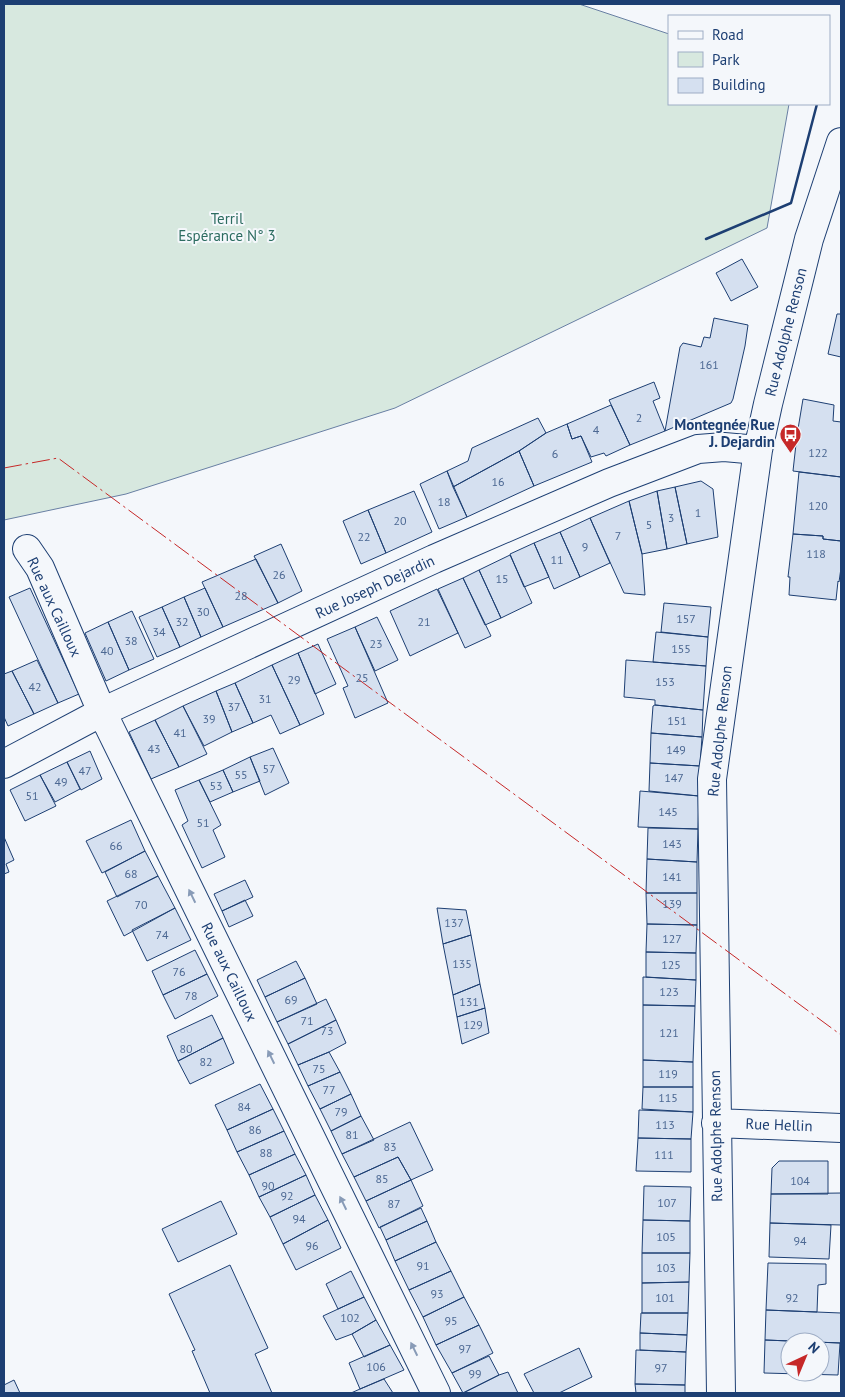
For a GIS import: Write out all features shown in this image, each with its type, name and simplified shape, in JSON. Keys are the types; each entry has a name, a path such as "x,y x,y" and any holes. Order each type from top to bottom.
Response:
{"street":[{"name":"Rue Adolphe Renson","path":"721,1393 712,780 758,450 809,239 841,142"},
{"name":"Rue Joseph Dejardin","path":"4,764 102,712 434,560 609,483 698,449 724,447 758,450"},
{"name":"Rue aux Cailloux","path":"27,549 40,568 102,712 436,1393"},
{"name":"Rue Hellin","path":"716,1123 841,1128"}],"green space":[{"name":"Terril Espérance N° 3","path":"4,4 579,4 668,34 668,105 789,105 767,228 395,408 126,494 4,520"}],"building":[{"path":"742,259 758,287 731,301 716,273"},
{"path":"837,314 841,314 841,357 828,354"},
{"path":"714,318 748,325 733,399 731,403 665,431 680,347 683,343 701,347 704,337 710,338"},
{"path":"654,382 660,398 653,401 665,431 630,445 609,400"},
{"path":"803,399 834,405 833,421 841,422 841,477 793,471"},
{"path":"611,405 630,445 606,456 604,453 591,457 581,436 572,439 567,424"},
{"path":"538,418 546,433 519,451 453,487 447,471 468,461 472,448"},
{"path":"567,424 572,439 581,436 592,462 534,486 519,451 546,433"},
{"path":"519,451 534,486 467,517 453,487"},
{"path":"447,471 467,517 439,529 420,484"},
{"path":"799,472 841,477 841,541 823,539 823,536 793,534"},
{"path":"701,481 713,489 718,537 687,544 675,487"},
{"path":"675,487 687,544 667,549 657,491"},
{"path":"414,491 432,532 386,553 368,510"},
{"path":"657,491 667,549 642,554 629,501"},
{"path":"629,501 642,554 645,595 624,593 590,518"},
{"path":"368,510 386,553 361,564 343,521"},
{"path":"590,518 610,563 580,577 560,532"},
{"path":"560,532 580,577 554,589 534,543"},
{"path":"793,534 823,536 823,539 841,541 841,568 836,600 789,595 790,577 788,577"},
{"path":"534,543 549,577 524,587 510,554"},
{"path":"281,544 302,591 278,603 254,556"},
{"path":"510,555 532,603 501,618 479,570"},
{"path":"256,559 278,603 223,627 202,582"},
{"path":"479,570 501,618 485,625 463,578"},
{"path":"463,578 491,636 465,648 438,589"},
{"path":"30,588 79,694 58,703 9,597"},
{"path":"205,588 223,627 201,637 184,597"},
{"path":"437,589 458,633 410,656 390,611"},
{"path":"184,597 201,637 180,647 162,607"},
{"path":"664,603 711,607 708,637 661,632"},
{"path":"162,607 180,647 157,657 139,617"},
{"path":"132,611 154,659 129,670 108,622"},
{"path":"377,617 398,660 375,671 355,627"},
{"path":"108,622 129,670 106,681 85,633"},
{"path":"355,627 388,703 355,718 343,688 348,686 327,639"},
{"path":"656,632 708,637 706,666 653,662"},
{"path":"318,644 336,684 315,694 298,653"},
{"path":"298,653 324,714 300,725 272,665"},
{"path":"37,660 58,703 34,714 12,671"},
{"path":"626,660 706,666 703,710 655,705 655,700 624,697"},
{"path":"272,665 300,725 280,734 271,715 253,723 235,683"},
{"path":"12,671 34,714 8,726 4,717 4,674"},
{"path":"235,683 253,723 232,732 216,691"},
{"path":"216,691 232,732 204,746 183,706"},
{"path":"183,706 207,754 179,767 155,720"},
{"path":"653,706 703,710 702,737 651,733"},
{"path":"155,720 179,767 151,779 129,732"},
{"path":"651,733 702,737 700,766 650,763"},
{"path":"273,748 289,783 265,795 250,757"},
{"path":"90,751 102,779 81,790 67,762"},
{"path":"250,757 260,781 233,792 223,770"},
{"path":"67,762 80,789 55,802 40,775"},
{"path":"650,763 700,766 699,796 649,791"},
{"path":"223,770 233,792 210,802 199,780"},
{"path":"40,775 56,806 25,821 10,790"},
{"path":"199,780 221,825 213,830 225,857 202,868 182,825 188,821 175,790"},
{"path":"640,791 699,796 698,829 638,827"},
{"path":"131,820 145,851 102,873 86,841"},
{"path":"648,828 698,829 697,862 647,859"},
{"path":"4,837 14,860 6,864 9,872 4,874"},
{"path":"145,851 158,876 117,897 105,872"},
{"path":"647,859 697,862 697,893 646,893"},
{"path":"158,876 175,908 124,936 107,901"},
{"path":"245,880 253,897 222,911 214,894"},
{"path":"646,893 697,893 697,925 647,924"},
{"path":"245,900 253,916 229,927 222,911"},
{"path":"175,908 191,940 147,961 132,930"},
{"path":"437,908 466,910 471,935 443,944"},
{"path":"647,924 697,925 696,953 646,952"},
{"path":"471,935 480,984 453,995 443,944"},
{"path":"195,950 207,974 163,995 152,971"},
{"path":"646,952 696,953 696,980 646,977"},
{"path":"296,961 305,978 265,997 257,980"},
{"path":"207,974 218,996 175,1019 163,995"},
{"path":"643,977 696,980 695,1006 643,1005"},
{"path":"305,978 317,1004 277,1022 265,997"},
{"path":"480,984 485,1008 457,1017 453,995"},
{"path":"326,999 336,1020 288,1044 277,1022"},
{"path":"643,1005 695,1006 693,1062 643,1060"},
{"path":"485,1008 489,1033 462,1044 457,1017"},
{"path":"212,1015 223,1038 178,1061 167,1036"},
{"path":"336,1020 346,1043 298,1065 288,1044"},
{"path":"223,1038 234,1063 190,1084 178,1061"},
{"path":"329,1052 340,1072 308,1086 298,1065"},
{"path":"643,1060 693,1062 693,1087 643,1087"},
{"path":"340,1072 351,1094 320,1109 308,1086"},
{"path":"260,1084 273,1109 227,1130 215,1105"},
{"path":"643,1087 693,1087 693,1112 642,1109"},
{"path":"351,1094 361,1116 331,1131 320,1109"},
{"path":"273,1109 284,1131 237,1152 227,1130"},
{"path":"639,1110 693,1112 691,1139 638,1138"},
{"path":"361,1116 374,1140 342,1154 331,1131"},
{"path":"410,1122 433,1170 411,1180 398,1157 354,1177 342,1154"},
{"path":"284,1131 295,1154 249,1175 237,1152"},
{"path":"638,1138 691,1139 691,1172 636,1171"},
{"path":"295,1154 306,1175 259,1197 249,1175"},
{"path":"398,1157 411,1180 366,1201 354,1177"},
{"path":"779,1161 828,1161 828,1194 771,1194 772,1168"},
{"path":"306,1175 315,1195 270,1217 259,1197"},
{"path":"411,1180 423,1206 379,1228 366,1201"},
{"path":"644,1186 691,1187 690,1221 643,1220"},
{"path":"841,1193 841,1225 770,1223 771,1194"},
{"path":"315,1195 328,1220 283,1244 270,1217"},
{"path":"221,1201 237,1234 178,1262 162,1229"},
{"path":"421,1208 427,1221 386,1240 380,1227"},
{"path":"328,1220 341,1248 296,1270 283,1244"},
{"path":"643,1220 690,1221 690,1253 642,1253"},
{"path":"427,1221 436,1242 395,1261 386,1240"},
{"path":"770,1223 831,1225 829,1259 769,1257"},
{"path":"436,1242 451,1271 409,1290 395,1261"},
{"path":"642,1253 690,1253 689,1282 642,1283"},
{"path":"768,1263 826,1264 826,1284 818,1285 817,1312 766,1310"},
{"path":"230,1265 268,1348 255,1354 272,1393 210,1393 192,1351 195,1350 169,1294"},
{"path":"351,1271 364,1297 338,1309 326,1284"},
{"path":"451,1271 464,1297 423,1317 409,1290"},
{"path":"689,1282 688,1313 642,1313 642,1283"},
{"path":"364,1297 376,1320 352,1334 336,1340 323,1316"},
{"path":"464,1297 479,1325 436,1345 423,1317"},
{"path":"766,1310 841,1313 841,1343 830,1343 830,1332 780,1332 780,1341 765,1340"},
{"path":"641,1313 688,1313 687,1335 640,1333"},
{"path":"376,1320 390,1345 364,1357 352,1334"},
{"path":"479,1325 493,1353 452,1373 436,1345"},
{"path":"640,1333 687,1335 686,1352 640,1350"},
{"path":"765,1340 780,1341 780,1373 764,1373"},
{"path":"830,1342 840,1343 838,1375 830,1375"},
{"path":"390,1345 404,1370 360,1389 349,1363"},
{"path":"579,1348 592,1377 559,1393 534,1393 524,1374"},
{"path":"636,1350 686,1352 685,1385 635,1384"},
{"path":"489,1356 499,1375 463,1393 452,1373"},
{"path":"508,1372 518,1393 463,1393 499,1375"},
{"path":"384,1379 393,1393 351,1393 360,1389"},
{"path":"14,1380 20,1393 4,1393 4,1385"},
{"path":"635,1384 685,1385 685,1393 636,1393"}],"wall":[{"path":"706,239 791,203 817,105"}],"power":[{"path":"4,468 58,458 841,1035"}],"place":[{"name":"Montegnée Rue J. Dejardin","path":"791,453"}]}
